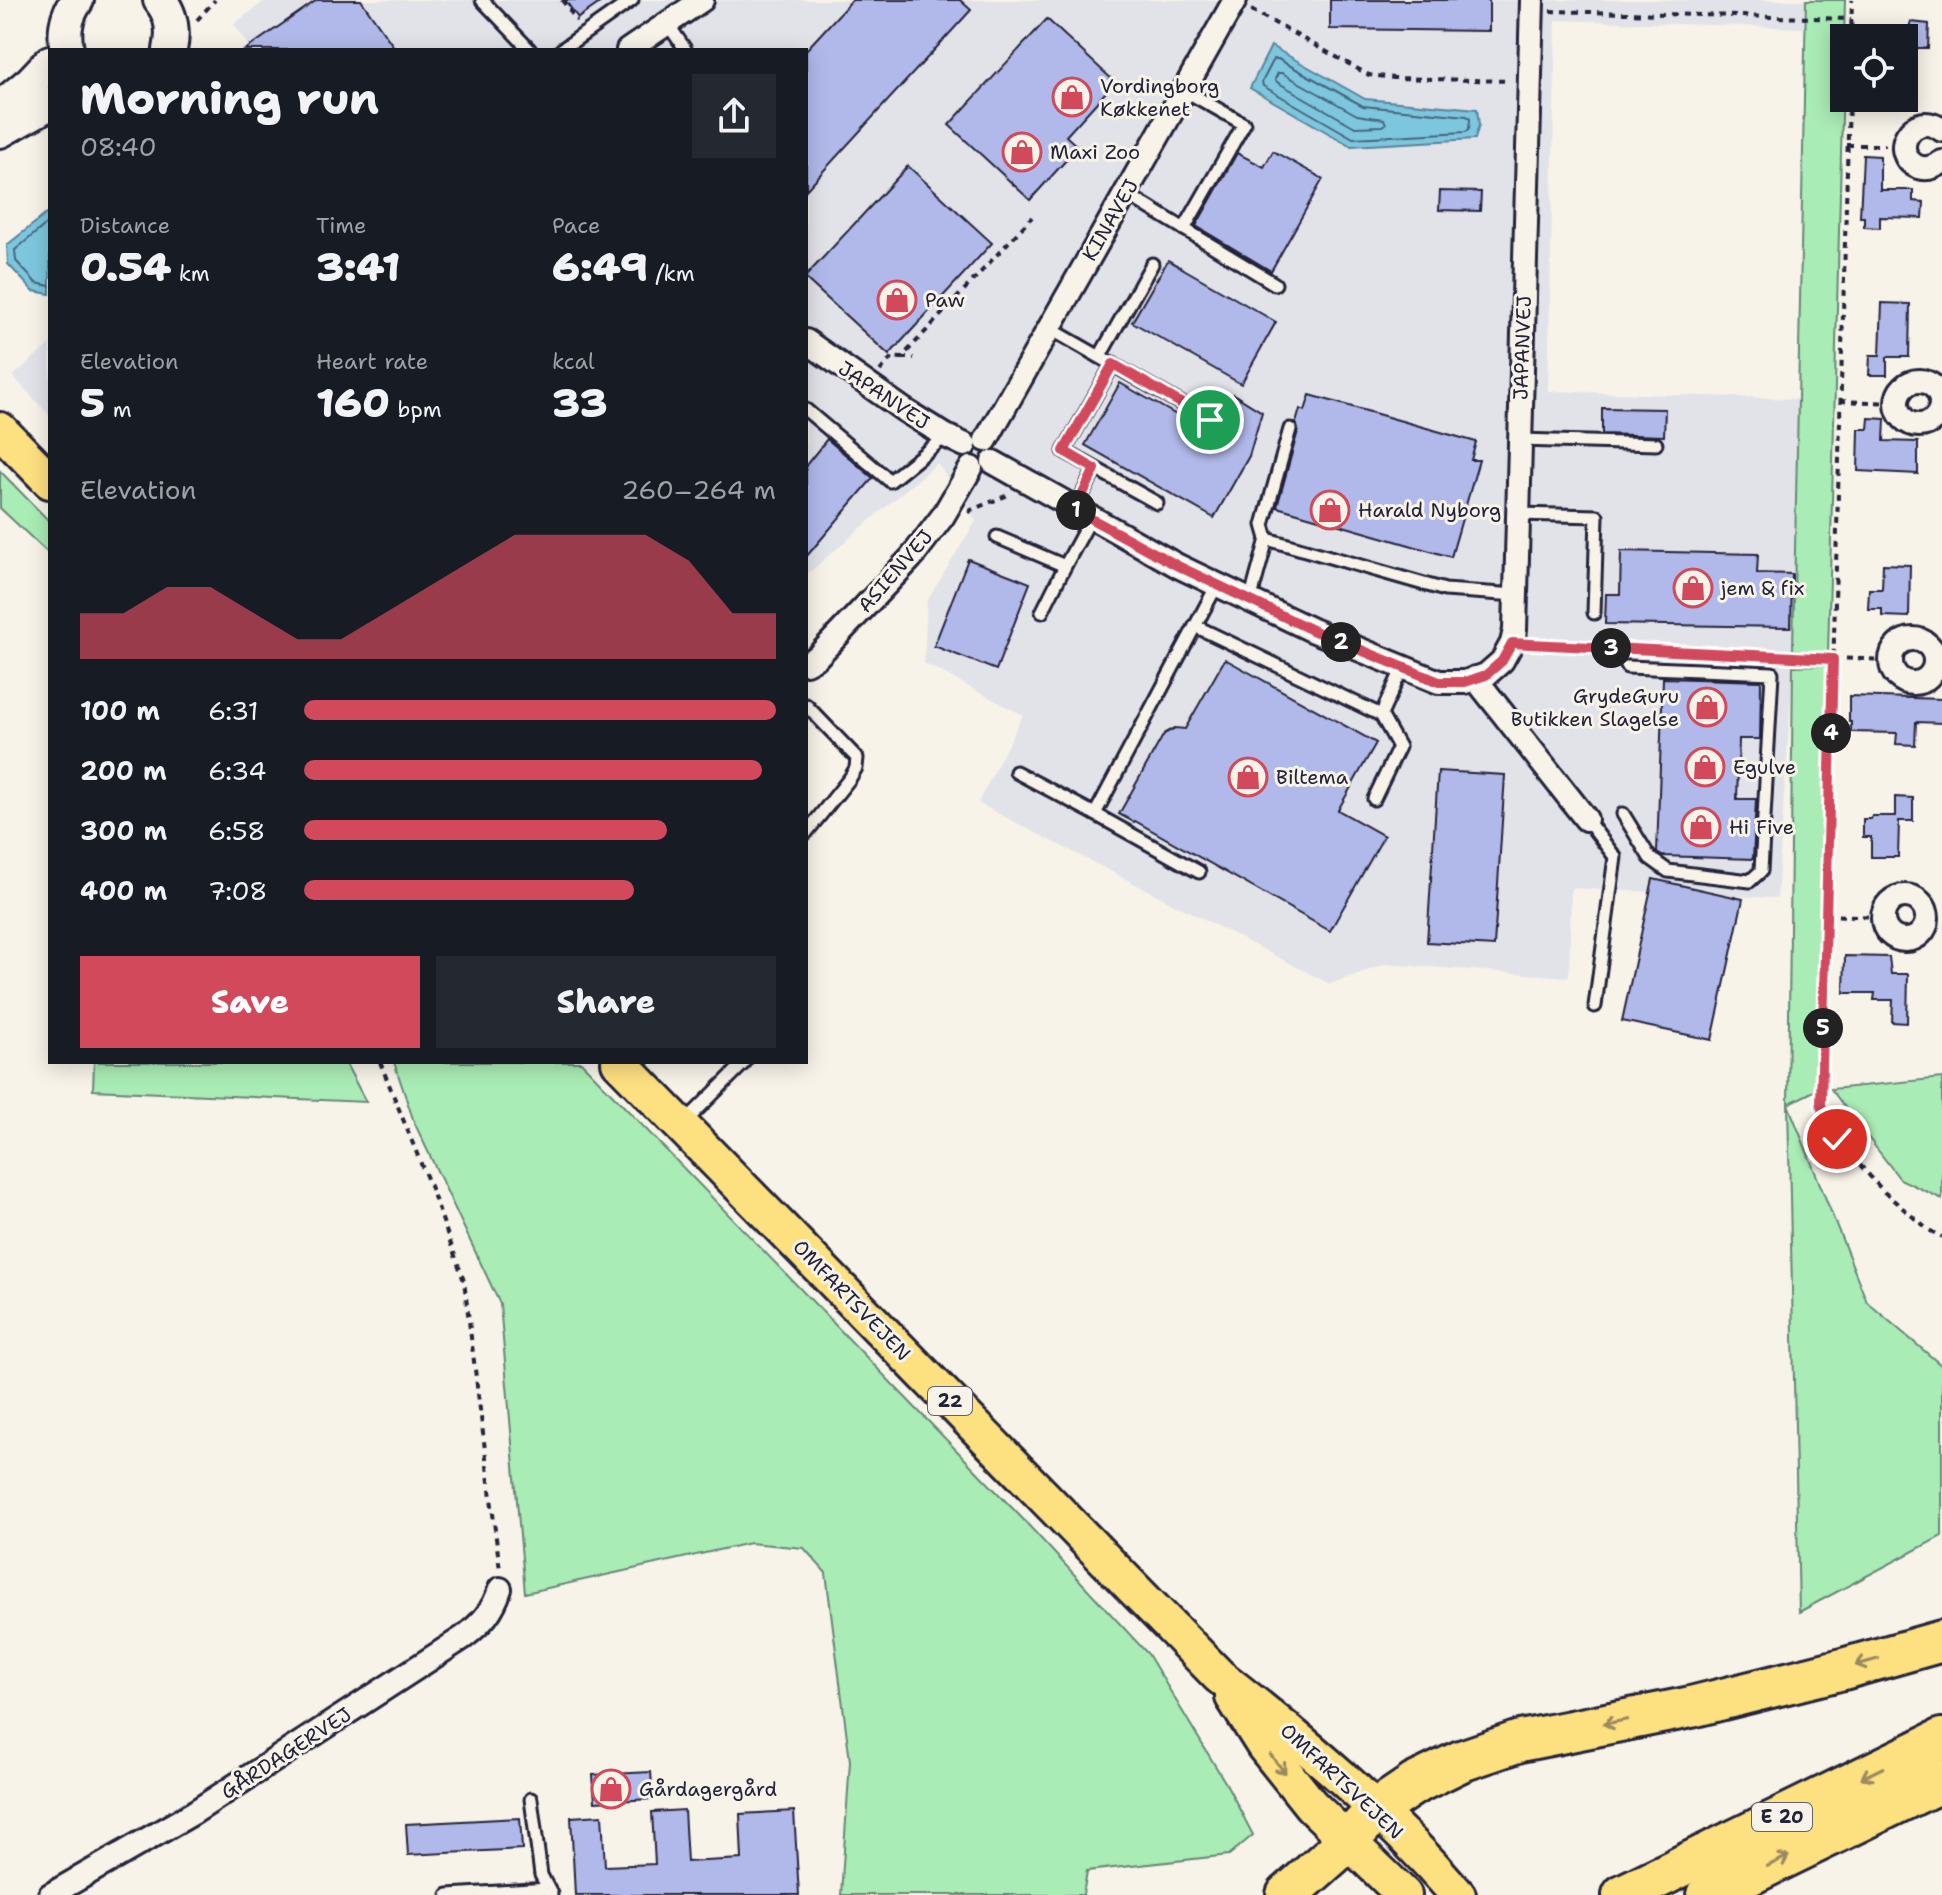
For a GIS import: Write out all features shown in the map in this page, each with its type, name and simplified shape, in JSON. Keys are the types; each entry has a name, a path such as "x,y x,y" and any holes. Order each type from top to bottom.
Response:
{"highway":[{"path":"1287,1895 1348,1841 1377,1809 1414,1784 1461,1761 1520,1741 1691,1707 1942,1641"},
{"name":"E 20","path":"1623,1895 1942,1739"},
{"name":"E 20","path":"1708,1895 1942,1781"}],"main road":[{"path":"62,48 69,11 77,0"},
{"path":"0,108 48,65"},
{"path":"0,131 48,104"},
{"path":"0,430 48,479"},
{"name":"OMFARTSVEJEN","path":"621,1064 1219,1676 1299,1738 1377,1809 1458,1895"},
{"name":"OMFARTSVEJEN","path":"1219,1676 1264,1746 1311,1805 1404,1895"},
{"path":"1348,1841 1378,1844 1395,1853 1441,1895"}],"street":[{"name":"KINAVEJ","path":"966,440 1049,328 1235,0"},
{"name":"JAPANVEJ","path":"1512,643 1515,630 1532,5"},
{"path":"631,48 683,8"},
{"path":"1942,130 1934,125 1920,125 1908,132 1904,146 1914,165 1929,168 1942,162"},
{"name":"JAPANVEJ","path":"808,347 867,385 966,440"},
{"path":"1919,381 1933,386 1942,405 1935,419 1914,425 1901,417 1896,403 1906,385 1919,381"},
{"path":"966,440 994,449 995,456 982,465 1083,514 1178,566 1312,630 1439,682 1465,682 1486,675 1502,661 1512,643"},
{"name":"ASIENVEJ","path":"808,662 817,657 911,558 982,465"},
{"path":"1914,639 1921,640 1932,649 1939,663 1923,681 1908,683 1895,675 1891,660 1895,647 1914,639"},
{"path":"1475,678 1586,819"},
{"path":"1906,895 1919,900 1934,919 1921,933 1907,940 1893,937 1882,917 1887,904 1898,896 1906,895"},
{"name":"GÅRDAGERVEJ","path":"50,1895 193,1813 464,1637 483,1622 495,1604 500,1589"}],"lane":[{"path":"482,0 528,48"},
{"path":"564,48 632,0"},
{"path":"683,8 685,48"},
{"path":"1184,90 1244,124 1184,229"},
{"path":"1125,193 1275,284"},
{"path":"1100,356 1152,264"},
{"path":"1049,328 1210,420"},
{"path":"1113,364 1064,451 1157,503"},
{"path":"808,412 890,481 966,440"},
{"path":"1250,601 1267,539 1263,525 1290,429"},
{"path":"1520,440 1656,444"},
{"path":"1042,612 1065,566 1095,469"},
{"path":"1518,514 1597,516 1594,613"},
{"path":"997,537 1065,566"},
{"path":"1267,539 1445,590 1516,595"},
{"path":"1095,814 1217,585"},
{"path":"1195,626 1381,715 1399,747 1374,799"},
{"path":"1381,715 1403,667"},
{"path":"1623,814 1650,858 1668,871 1750,881 1761,871 1772,673 1627,667"},
{"path":"808,707 857,758 850,778 808,830"},
{"path":"1016,772 1199,872"},
{"path":"1586,819 1615,857 1595,1006"},
{"path":"681,1126 743,1064"},
{"path":"448,1895 550,1892 541,1875 531,1799"}],"path":[{"path":"562,0 586,32"},
{"path":"1235,0 1369,75 1530,81"},
{"path":"1851,24 1852,0"},
{"path":"1532,5 1851,19"},
{"path":"1848,112 1821,1104 1825,1120 1837,1139 1884,1192 1927,1229 1942,1237"},
{"path":"1847,145 1904,146"},
{"path":"901,358 1032,217"},
{"path":"867,385 892,357 914,358"},
{"path":"1840,401 1896,403"},
{"path":"1512,643 1741,655"},
{"path":"1772,656 1891,660"},
{"path":"1826,915 1882,917"},
{"path":"381,1064 464,1281 500,1589"}],"shaded area":[{"path":"266,0 1806,0 1805,28 1556,20 1548,391 1798,399 1793,666 1777,898 1571,888 1569,977 1385,964 1330,984 978,803 1023,715 924,663 927,601 976,521 937,463 808,573 808,48 250,48 234,24"},
{"path":"48,346 48,414 13,376"}],"green space":[{"path":"1806,0 1845,0 1844,24 1830,24 1830,112 1842,112 1828,654 1793,650"},
{"path":"0,471 48,520 48,553 0,508"},
{"path":"1827,665 1816,1090 1788,1104 1793,666"},
{"path":"94,1064 346,1064 366,1102 93,1090"},
{"path":"395,1064 583,1064 1019,1515 1148,1654 1228,1787 1253,1835 1229,1855 1087,1871 1083,1895 841,1895 850,1761 826,1573 804,1548 750,1543 525,1593 500,1304 414,1122"},
{"path":"1942,1078 1942,1199 1900,1179 1831,1089"},
{"path":"1788,1104 1867,1302 1942,1366 1942,1536 1799,1612"}],"water":[{"path":"1271,46 1365,99 1477,109 1479,125 1475,139 1351,146 1250,88"},
{"path":"48,213 48,294 33,291 8,264 7,245"}],"building":[{"path":"317,0 361,0 395,48 248,48"},
{"path":"565,0 604,0 578,18"},
{"path":"852,0 960,0 971,10 808,188 808,48"},
{"path":"1330,0 1489,0 1489,31 1330,29"},
{"path":"1047,19 1115,82 1066,136 1078,147 1030,200 949,125"},
{"path":"1911,22 1929,24 1928,48 1918,48 1918,24"},
{"path":"1273,151 1323,179 1271,271 1196,226 1237,153 1264,167"},
{"path":"1863,155 1880,156 1880,190 1913,190 1913,201 1924,202 1923,218 1880,217 1880,228 1864,227 1864,217 1860,217"},
{"path":"908,166 992,243 889,355 808,281 808,274"},
{"path":"1440,191 1481,192 1480,211 1439,210"},
{"path":"1168,260 1276,322 1241,384 1132,322"},
{"path":"1882,303 1910,304 1909,357 1887,357 1887,375 1869,375 1870,355 1880,355"},
{"path":"1120,383 1210,434 1233,394 1262,412 1249,456 1214,518 1085,445"},
{"path":"1310,395 1476,442 1471,460 1479,460 1451,557 1277,507 1298,431 1296,423 1300,409 1305,411"},
{"path":"1602,408 1665,409 1664,436 1602,434"},
{"path":"1869,418 1885,419 1884,441 1918,442 1918,474 1858,471 1859,429 1868,429"},
{"path":"827,439 873,478 808,555 808,463"},
{"path":"1621,551 1758,554 1757,573 1792,574 1791,627 1605,624 1606,594 1620,594"},
{"path":"968,559 1030,583 996,670 934,646"},
{"path":"1883,564 1910,565 1909,617 1882,616 1882,609 1868,609 1869,589 1882,589"},
{"name":"Biltema","path":"1225,659 1376,743 1338,810 1384,836 1330,931 1119,814 1164,734 1175,728 1185,729"},
{"path":"1663,678 1761,681 1760,739 1739,739 1737,799 1756,799 1753,859 1662,856 1657,853"},
{"path":"1849,696 1942,699 1942,723 1916,722 1915,745 1896,744 1897,733 1851,732"},
{"path":"1438,771 1505,775 1494,946 1427,942"},
{"path":"1895,797 1913,798 1913,821 1899,821 1898,857 1871,857 1871,837 1863,837 1863,819 1895,816"},
{"path":"1653,879 1743,899 1712,1040 1622,1021"},
{"path":"1845,956 1889,957 1891,974 1908,974 1907,1023 1892,1022 1893,1000 1874,1000 1875,993 1844,993"},
{"path":"651,1772 653,1799 595,1802 593,1775"},
{"path":"684,1810 687,1862 742,1859 740,1814 794,1811 799,1895 575,1895 571,1817 602,1815 605,1866 655,1864 652,1812"},
{"path":"520,1818 522,1849 408,1855 406,1824"}],"place":[{"name":"Vordingborg Køkkenet","path":"1072,97"},
{"name":"Maxi Zoo","path":"1022,152"},
{"name":"Paw","path":"897,300"},
{"name":"Harald Nyborg","path":"1330,510"},
{"name":"jem & fix","path":"1693,588"},
{"name":"GrydeGuru Butikken Slagelse","path":"1707,707"},
{"name":"Egulve","path":"1705,767"},
{"name":"Biltema","path":"1248,777"},
{"name":"Hi Five","path":"1701,827"},
{"name":"Gårdagergård","path":"611,1789"}],"route":[{"path":"1210,420 1113,364 1064,451 1095,469 1075,510 1178,566 1312,630 1439,682 1465,682 1486,675 1502,661 1512,643 1833,659 1821,1104 1825,1120 1837,1139"}]}
